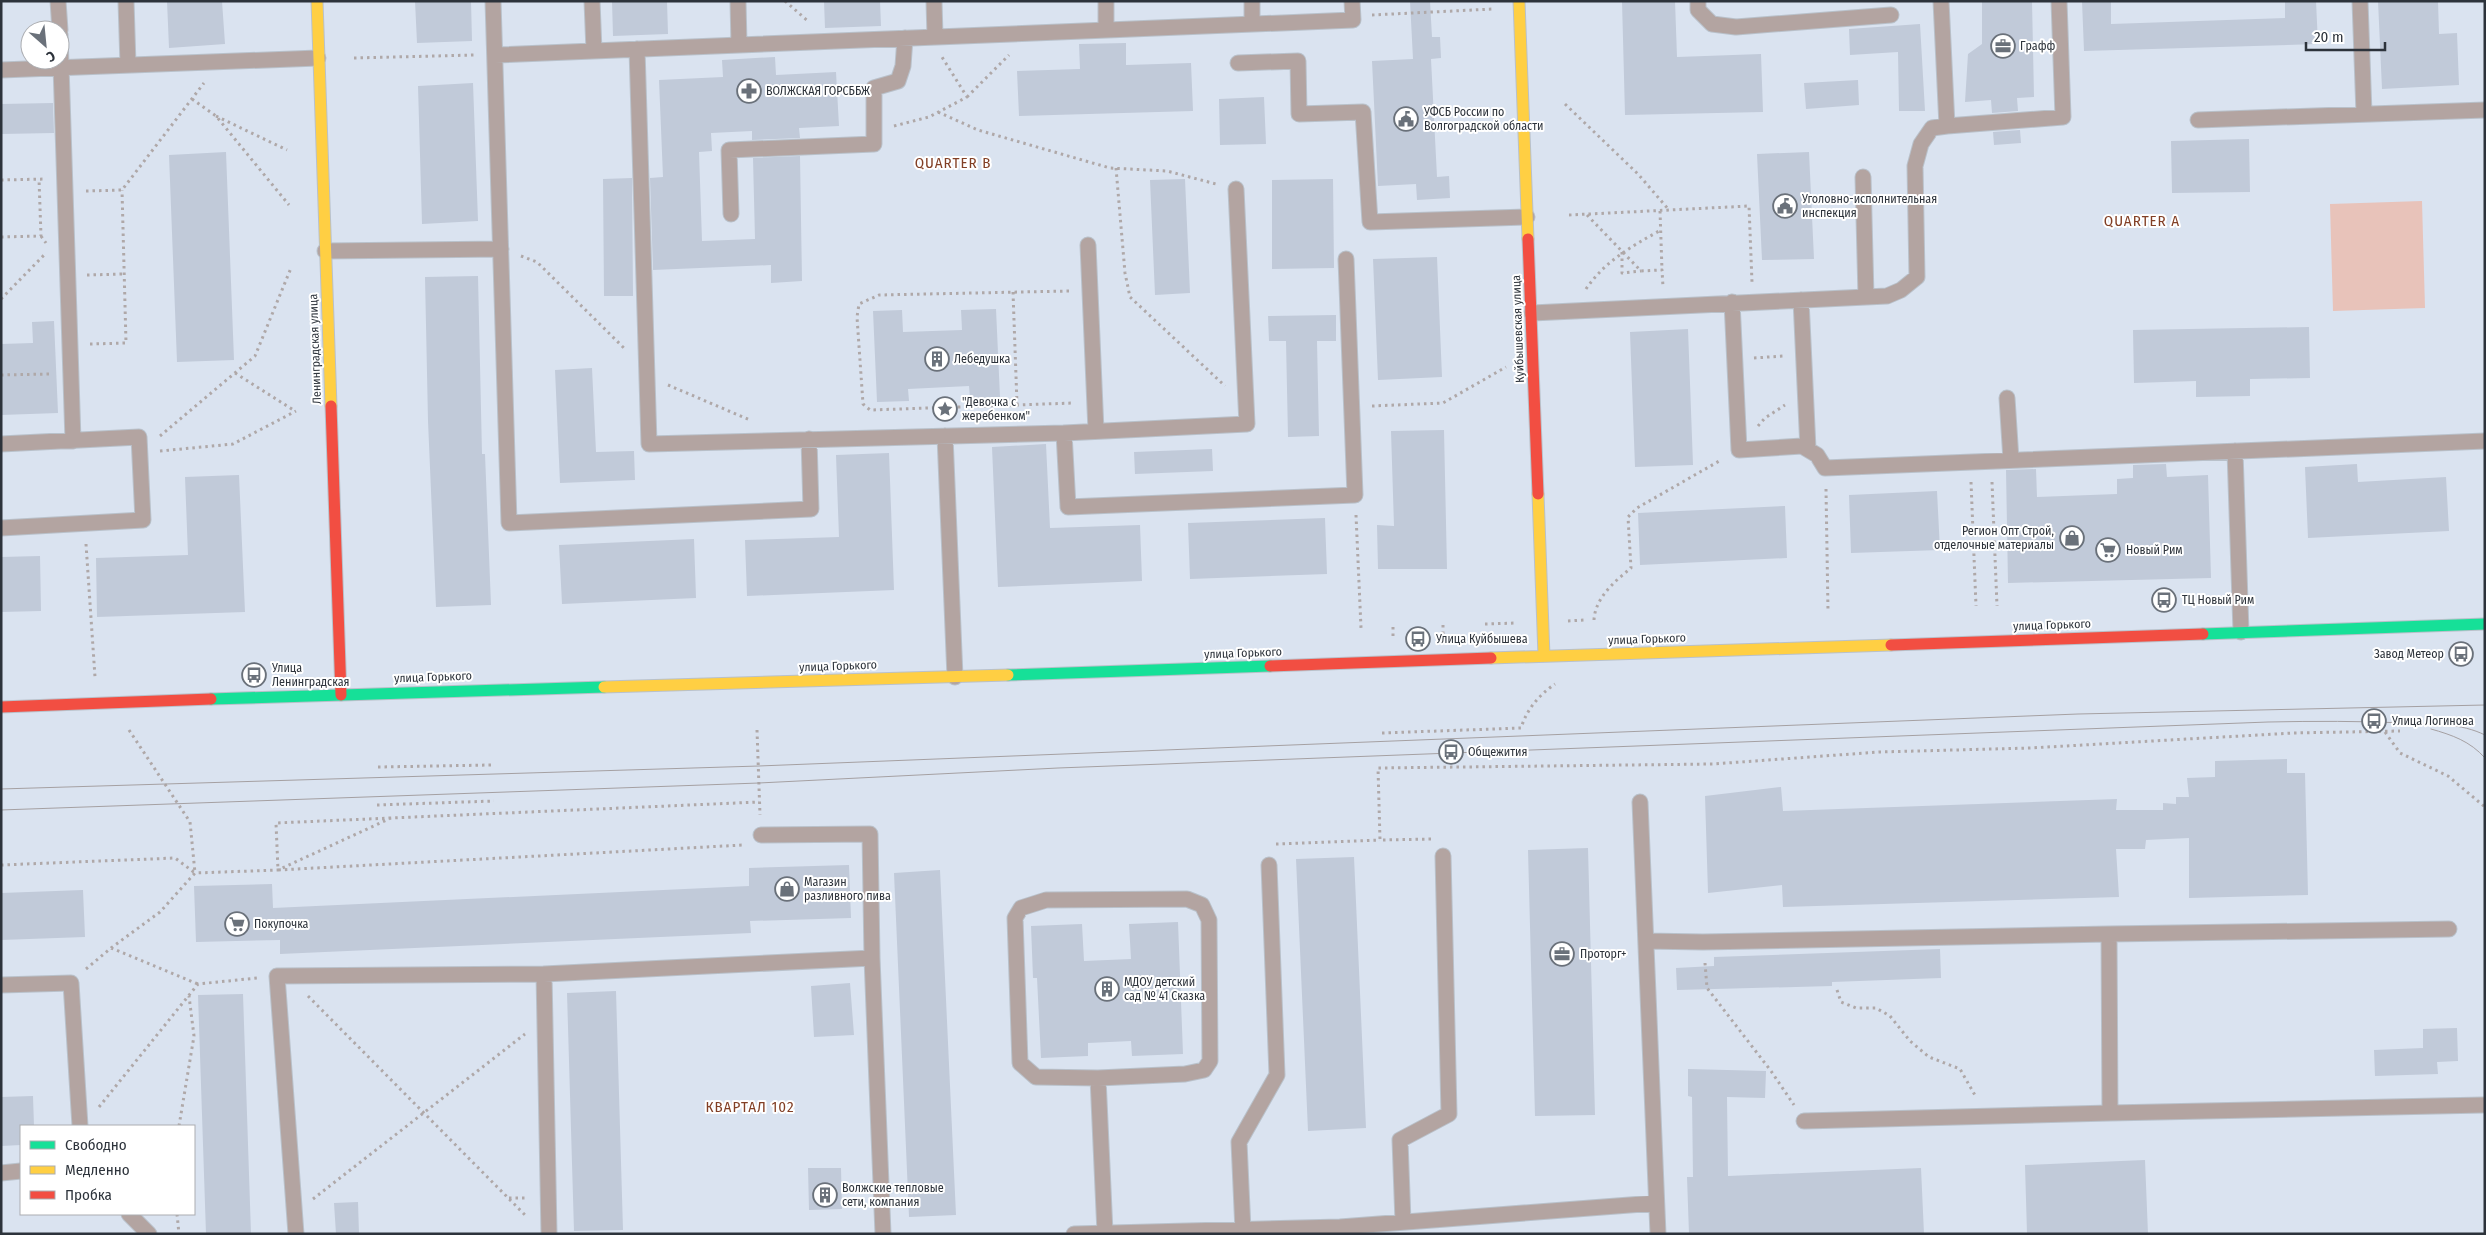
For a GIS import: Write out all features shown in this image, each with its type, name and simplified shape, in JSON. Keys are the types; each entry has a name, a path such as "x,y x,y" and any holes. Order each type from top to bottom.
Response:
{"street":[{"name":"Ленинградская улица","path":"317,1 341,695"},
{"name":"Куйбышевская улица","path":"1519,1 1544,656"},
{"name":"улица Горького","path":"1,707 955,677 2485,624"}],"lane":[{"path":"58,1 59,20"},
{"path":"126,1 128,65"},
{"path":"493,1 510,523 811,509 809,439"},
{"path":"592,1 594,51"},
{"path":"738,1 739,45"},
{"path":"932,37 934,1"},
{"path":"1106,1 1106,30"},
{"path":"1252,1 1252,24"},
{"path":"1698,1 1698,10 1712,24 1736,27 1891,15"},
{"path":"1941,1 1947,126"},
{"path":"1532,314 1732,302 1887,296 1901,290 1917,277 1916,160 1921,144 1932,128 2063,117 2059,1"},
{"path":"2360,1 2364,114"},
{"path":"495,55 1353,20 1353,8"},
{"path":"732,214 729,150 874,144 874,88 898,81 903,66 905,38"},
{"path":"637,49 649,444 1064,433 1247,424 1236,189"},
{"path":"70,68 318,58"},
{"path":"1238,63 1298,62 1299,114 1363,112 1370,222 1527,217"},
{"path":"1,70 20,69"},
{"path":"62,70 73,440"},
{"path":"2198,120 2485,110"},
{"path":"1863,177 1866,297"},
{"path":"1088,245 1096,431"},
{"path":"325,251 501,249"},
{"path":"1064,433 1068,507 1355,495 1346,259"},
{"path":"1801,300 1808,448"},
{"path":"1732,302 1735,358 1744,449 1802,446 1817,455 1825,468 2485,441"},
{"path":"2008,398 2011,460"},
{"path":"945,436 955,677"},
{"path":"1,444 138,437 143,520 1,528"},
{"path":"2235,451 2241,632"},
{"path":"1640,802 1658,1234"},
{"path":"761,835 870,834 872,958 883,1234"},
{"path":"1403,1222 1400,1140 1449,1114 1443,856"},
{"path":"1243,1231 1239,1142 1277,1075 1269,865"},
{"path":"1187,899 1202,905 1209,920 1210,1061 1204,1070 1185,1074 1098,1078 1036,1077 1020,1063 1015,918 1021,908 1046,900 1187,899"},
{"path":"1646,941 1703,942 2449,929"},
{"path":"2109,934 2110,1113"},
{"path":"296,1234 283,976 544,974 872,958"},
{"path":"544,974 550,1234"},
{"path":"1,986 70,983 80,1125"},
{"path":"1098,1078 1105,1233"},
{"path":"1804,1121 2483,1105"},
{"path":"1,1172 20,1172"},
{"path":"1074,1234 1340,1230 1403,1222 1656,1203"},
{"path":"130,1215 149,1234"}],"path":[{"path":"1353,8 1499,8"},
{"path":"874,132 938,112 967,97 1031,33"},
{"path":"932,37 967,97"},
{"path":"354,58 495,55"},
{"path":"70,345 126,343 122,190 221,62"},
{"path":"192,98 216,116 287,150"},
{"path":"1565,104 1638,174 1670,211"},
{"path":"938,112 978,130 1040,149 1116,168 1167,171 1236,189"},
{"path":"216,116 289,205"},
{"path":"1116,168 1125,273 1130,297 1246,406"},
{"path":"1,180 39,179 41,236 1,237"},
{"path":"65,192 122,190"},
{"path":"1569,216 1749,206 1753,301"},
{"path":"1660,211 1664,306"},
{"path":"1586,214 1641,271"},
{"path":"1572,311 1595,276 1622,252 1661,230"},
{"path":"1,299 50,249"},
{"path":"1622,252 1622,273 1662,270"},
{"path":"139,452 255,356 291,268"},
{"path":"68,275 124,274"},
{"path":"1090,291 879,295 859,304 857,318 863,404 870,410 1095,402"},
{"path":"1013,292 1017,404"},
{"path":"1735,358 1804,356"},
{"path":"1352,407 1442,403 1513,363"},
{"path":"1,375 70,373"},
{"path":"139,452 232,444 296,411 234,373"},
{"path":"1594,620 1594,612 1600,600 1616,581 1631,568 1628,517 1637,508 1744,449 1752,434 1765,418 1806,392"},
{"path":"1991,461 1997,606"},
{"path":"1970,462 1976,606"},
{"path":"1825,468 1828,611"},
{"path":"1355,495 1361,628"},
{"path":"85,523 93,675 98,682"},
{"path":"1382,733 1521,728 1524,718 1540,695 1556,684"},
{"path":"70,983 111,948 160,912 195,873 190,822 128,727"},
{"path":"1,865 175,858 195,873 755,844 761,835 757,730"},
{"path":"2385,731 2400,753 2448,776 2485,807"},
{"path":"1380,840 1378,768 1713,764 1879,752 2030,748 2293,733 2400,731"},
{"path":"378,767 491,765"},
{"path":"377,805 494,801"},
{"path":"278,870 276,823 760,802"},
{"path":"278,870 390,818"},
{"path":"1269,865 1268,844 1442,839 1443,856"},
{"path":"1703,942 1707,988 1771,1071 1804,1121"},
{"path":"111,948 198,984 283,976 424,1113 531,1221"},
{"path":"96,1111 198,984"},
{"path":"1837,990 1841,1002 1856,1008 1876,1008 1890,1016 1910,1041 1929,1057 1960,1069 1988,1116"},
{"path":"180,1125 194,1036 189,995"},
{"path":"295,1213 545,1018"},
{"path":"177,1215 179,1234"}],"shaded area":[{"path":"2422,201 2425,308 2333,311 2330,204"}],"building":[{"path":"167,1 222,1 225,44 169,48"},
{"path":"415,1 471,1 472,41 417,43"},
{"path":"612,1 667,1 668,34 613,36"},
{"path":"824,1 880,1 881,26 825,28"},
{"path":"1410,1 1430,1 1432,37 1440,37 1441,58 1431,59 1437,177 1449,176 1450,198 1417,200 1416,184 1378,186 1372,61 1413,59"},
{"path":"1622,1 1675,1 1677,57 1761,54 1763,112 1625,115"},
{"path":"1982,1 2032,1 2034,97 2017,98 2018,111 1992,113 1991,100 1965,102 1968,54 1982,44"},
{"path":"2082,1 2111,1 2111,24 2285,18 2285,1 2316,1 2318,44 2084,51"},
{"path":"2378,1 2438,1 2439,34 2457,33 2459,85 2382,89"},
{"path":"1920,24 1925,111 1899,111 1898,52 1850,55 1849,29"},
{"path":"1126,43 1126,65 1191,63 1193,111 1019,116 1017,71 1080,69 1079,44"},
{"path":"775,57 776,75 836,72 839,126 799,128 800,138 752,140 752,131 711,133 712,151 699,152 702,241 755,239 753,158 800,156 802,281 771,283 771,265 653,270 650,178 663,177 659,80 723,77 722,60"},
{"path":"1858,80 1859,105 1806,109 1804,83"},
{"path":"473,83 478,221 422,224 418,86"},
{"path":"1264,97 1266,144 1220,145 1219,99"},
{"path":"53,103 54,133 1,134 1,104"},
{"path":"2020,130 2021,143 1994,145 1993,132"},
{"path":"2249,139 2250,192 2172,193 2171,141"},
{"path":"226,152 234,360 177,362 169,155"},
{"path":"1809,152 1814,259 1762,260 1757,154"},
{"path":"632,178 633,296 604,296 603,179"},
{"path":"1185,179 1190,293 1155,295 1150,180"},
{"path":"1333,179 1334,268 1272,269 1272,180"},
{"path":"1437,257 1442,377 1378,380 1373,259"},
{"path":"478,276 482,454 485,454 491,605 436,607 428,421 425,277"},
{"name":"Лебедушка","path":"996,309 1000,397 970,398 969,386 908,389 909,401 877,402 873,311 902,310 903,332 962,330 961,310"},
{"path":"1336,315 1336,341 1317,341 1319,436 1288,437 1286,341 1269,341 1268,316"},
{"path":"54,321 58,413 1,415 1,344 33,343 32,322"},
{"path":"2309,327 2310,378 2250,379 2250,396 2196,397 2196,381 2134,383 2133,330"},
{"path":"1688,329 1693,465 1635,467 1630,332"},
{"path":"592,368 596,452 634,451 635,480 560,483 555,370"},
{"path":"1444,430 1447,569 1378,569 1377,525 1394,526 1391,431"},
{"path":"1046,444 1050,528 1140,525 1142,581 998,587 992,447"},
{"path":"1212,449 1213,471 1135,474 1134,452"},
{"path":"889,453 894,590 747,596 745,540 839,537 836,455"},
{"name":"Новый Рим","path":"2166,464 2167,477 2208,475 2211,578 2008,583 2006,470 2036,469 2037,497 2117,494 2117,479 2133,478 2133,465"},
{"path":"2357,464 2358,482 2446,477 2449,531 2308,538 2305,467"},
{"path":"239,475 245,612 97,617 96,558 188,555 185,477"},
{"path":"1937,491 1940,550 1851,553 1849,495"},
{"path":"1785,506 1787,558 1640,565 1638,513"},
{"path":"1325,518 1327,574 1190,579 1188,523"},
{"path":"694,539 696,598 562,604 559,545"},
{"path":"40,556 41,611 1,612 1,557"},
{"path":"2287,759 2287,773 2305,773 2308,895 2189,898 2189,838 2146,840 2145,849 2116,849 2119,897 1783,907 1782,885 1708,893 1705,796 1781,787 1783,811 2117,799 2116,810 2163,810 2163,803 2176,804 2176,797 2189,797 2187,778 2215,777 2215,761"},
{"path":"1588,848 1595,1115 1535,1116 1528,850"},
{"path":"1354,857 1366,1128 1308,1131 1296,859"},
{"path":"849,865 851,918 750,921 751,933 280,954 280,940 196,942 194,886 272,884 273,908 749,886 749,868"},
{"path":"940,870 956,1215 909,1217 894,873"},
{"path":"83,890 85,937 1,940 1,893"},
{"name":"МДОУ детский сад № 41 Сказка","path":"1178,922 1183,1054 1132,1056 1131,1041 1088,1043 1088,1056 1041,1058 1037,978 1033,978 1031,926 1082,924 1084,961 1131,959 1129,924"},
{"path":"1940,949 1941,978 1832,982 1832,986 1677,990 1676,968 1714,966 1714,957"},
{"path":"850,983 854,1035 814,1037 811,986"},
{"path":"616,991 623,1230 574,1231 567,993"},
{"path":"243,994 251,1234 206,1234 198,995"},
{"path":"2457,1028 2458,1061 2437,1062 2438,1074 2375,1076 2374,1050 2423,1048 2423,1029"},
{"path":"1688,1069 1766,1071 1765,1098 1727,1097 1728,1176 1921,1168 1924,1234 1689,1234 1687,1177 1693,1177 1692,1097 1688,1096"},
{"path":"33,1096 34,1125 20,1125 20,1145 1,1146 1,1097"},
{"path":"2145,1160 2148,1234 2027,1234 2025,1165"},
{"name":"Волжские тепловые сети, компания","path":"808,1168 841,1168 842,1209 809,1210"},
{"path":"358,1202 359,1234 336,1234 334,1203"}],"tram line":[{"path":"1,789 759,766 2078,714 2485,705"},
{"path":"1,810 759,783 1058,768 2268,722 2437,724 2466,728 2485,735"},
{"path":"2431,729 2460,739 2485,758"}],"traffic: fast":[{"path":"2203,634 2485,624"},
{"path":"1008,675 1270,666"},
{"path":"211,699 604,687"}],"traffic: slow":[{"path":"317,1 331,406"},
{"path":"1519,1 1528,239"},
{"path":"1538,494 1544,656"},
{"path":"1491,658 1891,645"},
{"path":"604,687 1008,675"}],"traffic: jam":[{"path":"1528,239 1538,494"},
{"path":"331,406 341,695"},
{"path":"1891,645 2203,634"},
{"path":"1270,666 1491,658"},
{"path":"1,707 211,699"}],"place":[{"name":"Графф","path":"2003,46"},
{"name":"ВОЛЖСКАЯ ГОРСББЖ","path":"749,91"},
{"name":"УФСБ России по Волгоградской области","path":"1406,119"},
{"name":"Уголовно-исполнительная инспекция","path":"1785,206"},
{"name":"Лебедушка","path":"937,359"},
{"name":"\"Девочка с жеребенком\"","path":"945,409"},
{"name":"Регион Опт Строй, отделочные материалы","path":"2072,538"},
{"name":"Новый Рим","path":"2108,550"},
{"name":"ТЦ Новый Рим","path":"2164,600"},
{"name":"Улица Куйбышева","path":"1418,639"},
{"name":"Завод Метеор","path":"2461,654"},
{"name":"Улица Ленинградская","path":"254,675"},
{"name":"Улица Логинова","path":"2374,721"},
{"name":"Общежития","path":"1451,752"},
{"name":"Магазин разливного пива","path":"787,889"},
{"name":"Покупочка","path":"237,924"},
{"name":"Проторг+","path":"1562,954"},
{"name":"МДОУ детский сад № 41 Сказка","path":"1107,989"},
{"name":"Волжские тепловые сети, компания","path":"825,1195"}],"district":[{"name":"QUARTER B","path":"953,163"},
{"name":"QUARTER A","path":"2142,221"},
{"name":"КВАРТАЛ 102","path":"750,1107"}]}
